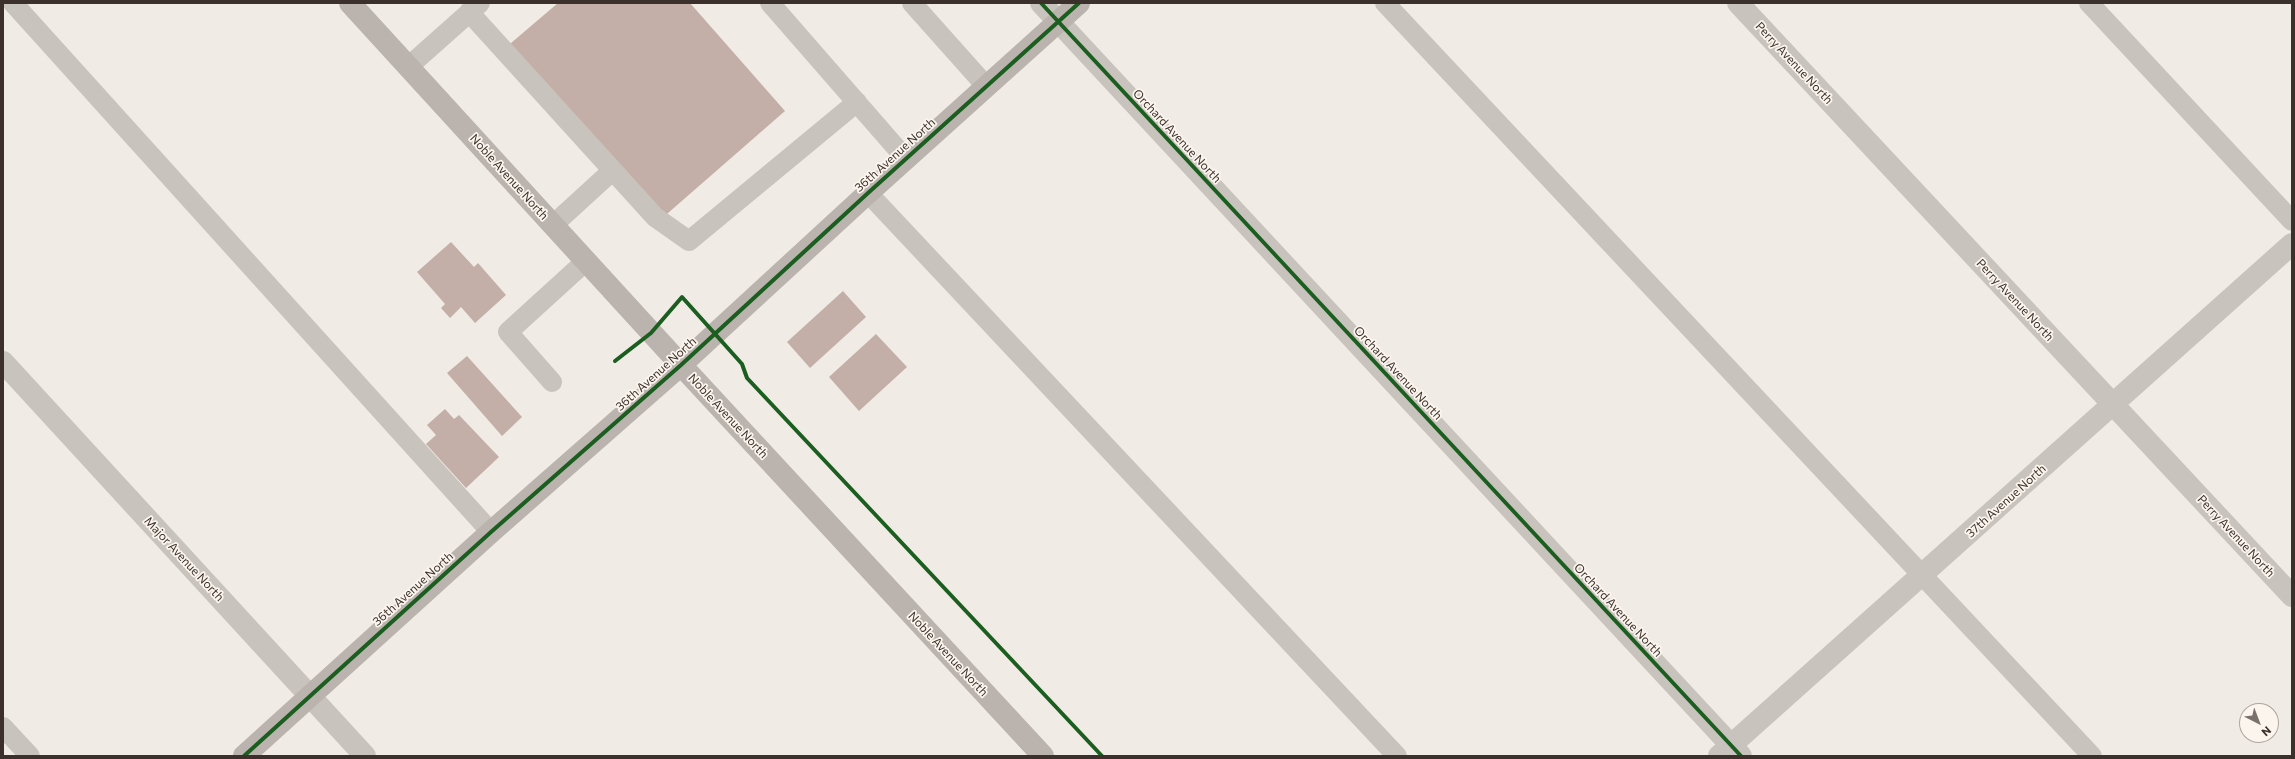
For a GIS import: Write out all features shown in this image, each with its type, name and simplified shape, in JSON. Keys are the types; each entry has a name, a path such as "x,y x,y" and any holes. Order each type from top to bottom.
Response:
{"street":[{"name":"Noble Avenue North","path":"350,3 681,366 1043,756"},
{"name":"Orchard Avenue North","path":"1041,3 1730,752"},
{"name":"36th Avenue North","path":"244,756 491,532 681,366 906,158 1079,3"},
{"name":"Perry Avenue North","path":"1738,3 2292,596"},
{"name":"37th Avenue North","path":"1730,752 1922,576 2292,244"},
{"name":"Major Avenue North","path":"3,362 365,756"}],"lane":[{"path":"13,3 491,532"},
{"path":"770,3 906,158"},
{"path":"912,3 986,86"},
{"path":"1385,3 2092,756"},
{"path":"2089,3 2292,221"},
{"path":"408,67 475,8 612,171 655,216 689,241 857,102"},
{"path":"553,225 612,171"},
{"path":"868,193 1396,756"},
{"path":"552,382 508,332 586,261"},
{"path":"3,727 30,756"}],"building":[{"path":"558,3 690,3 785,111 660,220 504,49"},
{"path":"451,242 474,267 478,263 506,295 475,323 461,307 450,318 441,308 445,304 417,272"},
{"path":"843,291 866,317 810,368 787,342"},
{"path":"876,334 907,367 859,411 829,377"},
{"path":"467,356 522,417 502,436 447,373"},
{"path":"445,409 454,419 459,415 499,457 466,488 426,444 436,435 427,425"}],"cycle path":[{"path":"1041,3 1741,756"},
{"path":"244,756 491,532 681,365 868,193 1079,3"},
{"path":"615,361 651,333 682,297 742,364 747,378 1102,756"}]}
